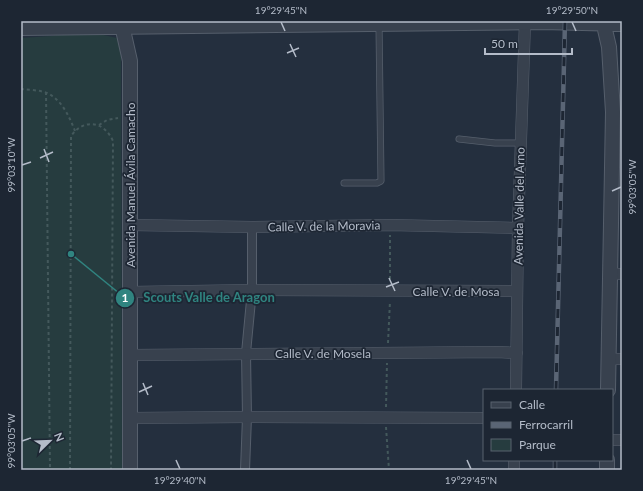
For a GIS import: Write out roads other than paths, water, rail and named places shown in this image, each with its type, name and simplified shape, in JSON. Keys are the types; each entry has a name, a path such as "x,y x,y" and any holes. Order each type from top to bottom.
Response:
{"street":[{"path":"21,28 121,24 336,22 379,25 543,21 622,24"},
{"name":"Avenida Valle del Arno","path":"516,389 518,228 524,22"},
{"path":"604,23 609,47 618,112 615,359 608,389"},
{"name":"Avenida Manuel Ávila Camacho","path":"121,24 130,61 130,470"},
{"name":"Calle V. de la Moravia","path":"130,225 252,227 390,225 518,228"},
{"path":"245,470 247,417 246,353 252,290 252,227"},
{"name":"Calle V. de Mosa","path":"130,292 252,290 517,291"},
{"name":"Calle V. de Mosela","path":"129,355 246,353 517,353"},
{"path":"129,418 483,418"}],"lane":[{"path":"344,183 376,183 381,181 382,178 379,25"},
{"path":"459,139 495,143 521,142"}],"railway":[{"path":"556,389 565,21"},
{"path":"555,461 555,470"}],"place":[{"name":"Scouts Valle de Aragon","path":"71,254"}]}
